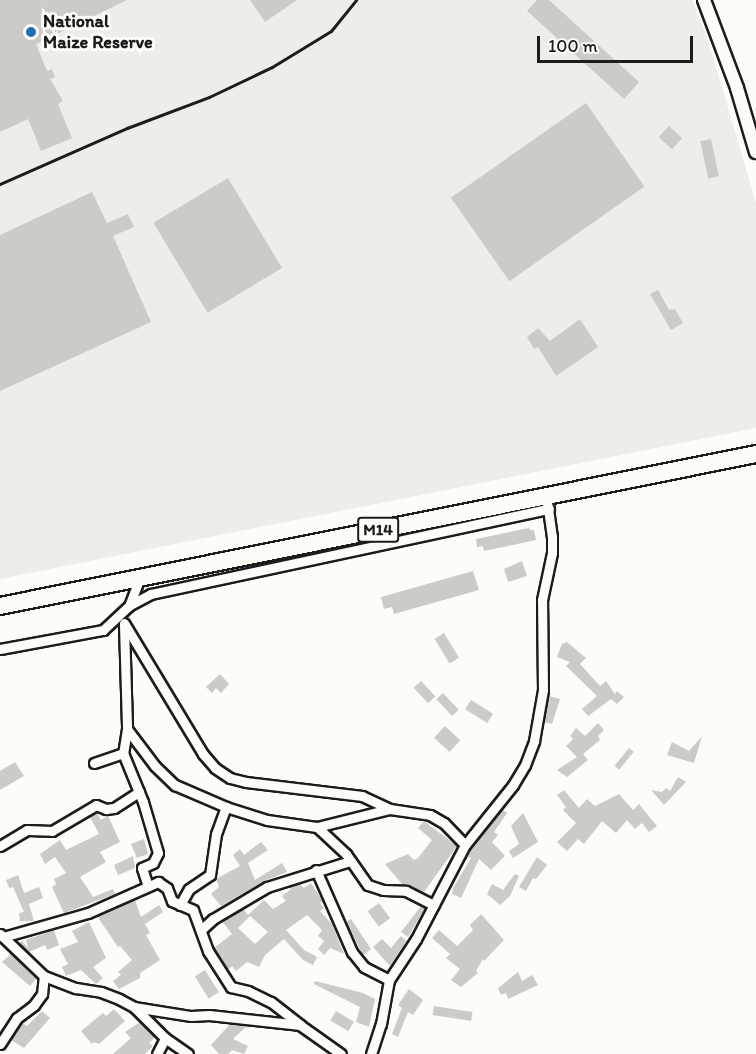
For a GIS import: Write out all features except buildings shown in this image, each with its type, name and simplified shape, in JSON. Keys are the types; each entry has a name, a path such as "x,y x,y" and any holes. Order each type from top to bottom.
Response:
{"highway":[{"name":"M14","path":"0,606 548,502 756,454"}],"street":[{"path":"704,0 737,88 756,152"},
{"path":"0,649 103,630 130,605 151,594 548,502 552,537 542,600 543,690 534,741 525,765 513,785 465,844 416,939 389,980 381,1024 371,1054"},
{"path":"140,578 124,623 127,729 123,753 139,792 159,853 153,863 142,867 148,886"},
{"path":"124,623 202,754 215,768 230,778 246,782 362,796 390,808 430,815 444,823 465,844"},
{"path":"127,729 155,766 176,786 226,807 267,819 316,827 390,808"},
{"path":"94,764 123,753"},
{"path":"0,846 27,830 52,831 96,805 105,809 114,808 139,792"},
{"path":"180,905 189,889 210,875 216,834 226,807"},
{"path":"316,827 350,861 368,885 383,890 406,891 434,905"},
{"path":"201,930 213,919 267,887 350,861"},
{"path":"316,870 352,952 364,967 389,980"},
{"path":"2,935 88,913 158,882 167,888 172,901 193,910 208,951 231,987 271,1002 341,1054"},
{"path":"2,935 44,976 75,988 101,992 134,1007 191,1016 209,1015 300,1025"},
{"path":"0,1044 17,1018 34,1005 42,994 44,976"},
{"path":"134,1007 165,1038 188,1054"},
{"path":"157,1054 165,1038"}],"shaded area":[{"path":"0,0 692,0 708,40 756,203 756,428 0,579"}],"railway":[{"path":"0,184 127,128 209,97 272,67 331,31 356,0"}],"place":[{"name":"National Maize Reserve","path":"31,32"}]}
